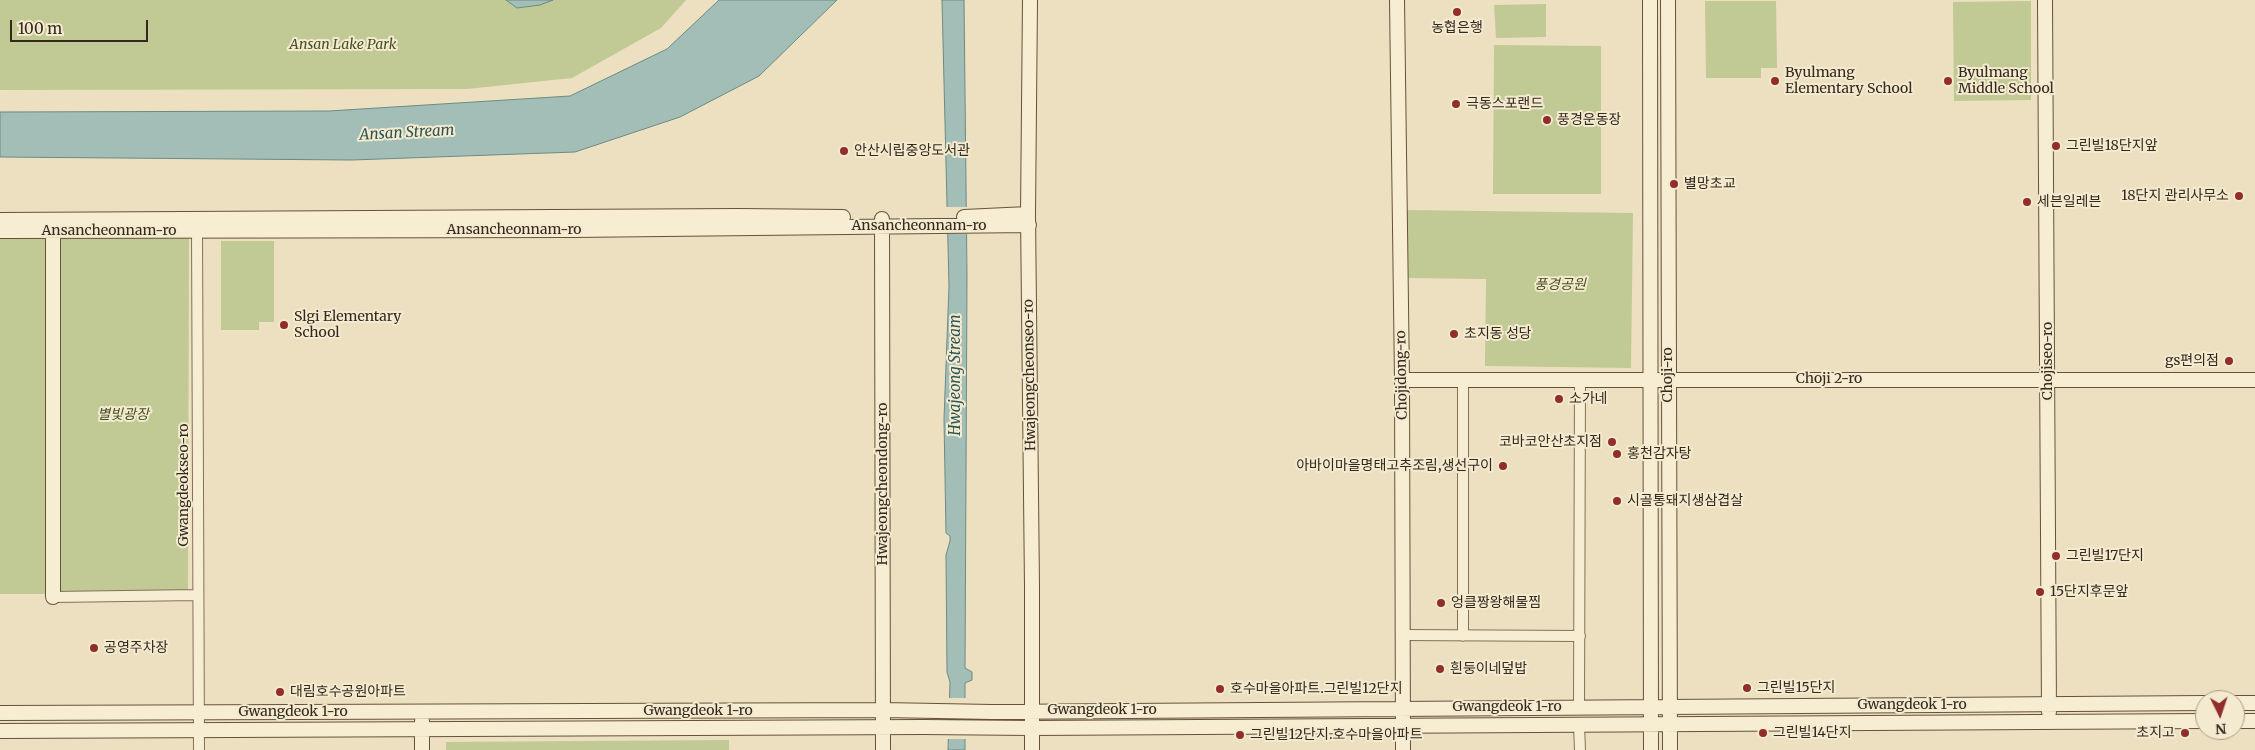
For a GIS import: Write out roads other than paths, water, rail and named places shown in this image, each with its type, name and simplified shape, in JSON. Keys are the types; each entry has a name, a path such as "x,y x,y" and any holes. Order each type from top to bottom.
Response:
{"street":[{"name":"Hwajeongcheonseo-ro","path":"1030,0 1028,220 1032,750"},
{"name":"Chojidong-ro","path":"1397,0 1402,380 1403,750"},
{"name":"Choji-ro","path":"1650,0 1651,750"},
{"name":"Choji-ro","path":"1668,0 1670,750"},
{"name":"Chojiseo-ro","path":"2045,0 2049,722"},
{"name":"Ansancheonnam-ro","path":"0,231 53,231 197,225 728,216 882,222 1028,220"},
{"name":"Ansancheonnam-ro","path":"0,220 197,225"},
{"name":"Hwajeongcheondong-ro","path":"882,222 884,750"},
{"name":"Gwangdeokseo-ro","path":"197,225 199,750"},
{"path":"53,231 53,597 198,595"},
{"name":"Choji 2-ro","path":"1402,380 2255,380"},
{"path":"1463,380 1463,636"},
{"path":"1579,707 1580,380"},
{"path":"1403,635 1580,636"},
{"name":"Gwangdeok 1-ro","path":"0,712 883,710 992,712 1032,710 2195,703"},
{"path":"422,712 422,750"},
{"name":"Gwangdeok 1-ro","path":"0,731 2195,722"},
{"path":"1580,725 1580,750"}],"water":[{"path":"506,0 553,0 540,5 517,8"},
{"name":"Ansan Stream","path":"719,0 837,0 759,76 680,117 575,152 352,160 0,157 0,112 329,111 570,96 667,49"},
{"name":"Hwajeong Stream","path":"942,0 964,0 967,277 965,668 972,672 972,680 965,683 965,750 948,750 950,682 947,672 946,555 950,536 946,533 944,419 949,286"}],"place":[{"name":"농협은행","path":"1457,12"},
{"name":"Byulmang Elementary School","path":"1775,81"},
{"name":"Byulmang Middle School","path":"1948,81"},
{"name":"극동스포랜드","path":"1456,104"},
{"name":"풍경운동장","path":"1547,120"},
{"name":"그린빌18단지앞","path":"2056,146"},
{"name":"안산시립중앙도서관","path":"844,151"},
{"name":"별망초교","path":"1674,184"},
{"name":"18단지 관리사무소","path":"2239,196"},
{"name":"세븐일레븐","path":"2027,202"},
{"name":"Slgi Elementary School","path":"284,325"},
{"name":"초지동 성당","path":"1454,334"},
{"name":"gs편의점","path":"2229,361"},
{"name":"소가네","path":"1559,399"},
{"name":"코바코안산초지점","path":"1612,442"},
{"name":"홍천감자탕","path":"1617,454"},
{"name":"아바이마을명태고추조림,생선구이","path":"1503,466"},
{"name":"시골통돼지생삼겹살","path":"1617,501"},
{"name":"그린빌17단지","path":"2056,556"},
{"name":"15단지후문앞","path":"2040,592"},
{"name":"엉클짱왕해물찜","path":"1441,603"},
{"name":"공영주차장","path":"94,648"},
{"name":"흰둥이네덮밥","path":"1440,669"},
{"name":"그린빌15단지","path":"1747,688"},
{"name":"호수마을아파트.그린빌12단지","path":"1220,689"},
{"name":"대림호수공원아파트","path":"280,692"},
{"name":"그린빌14단지","path":"1763,733"},
{"name":"초지고","path":"2185,733"},
{"name":"그린빌12단지.호수마을아파트","path":"1240,735"}],"park label":[{"name":"Ansan Lake Park","path":"343,45"},
{"name":"풍경공원","path":"1560,285"},
{"name":"별빛광장","path":"123,415"}]}
